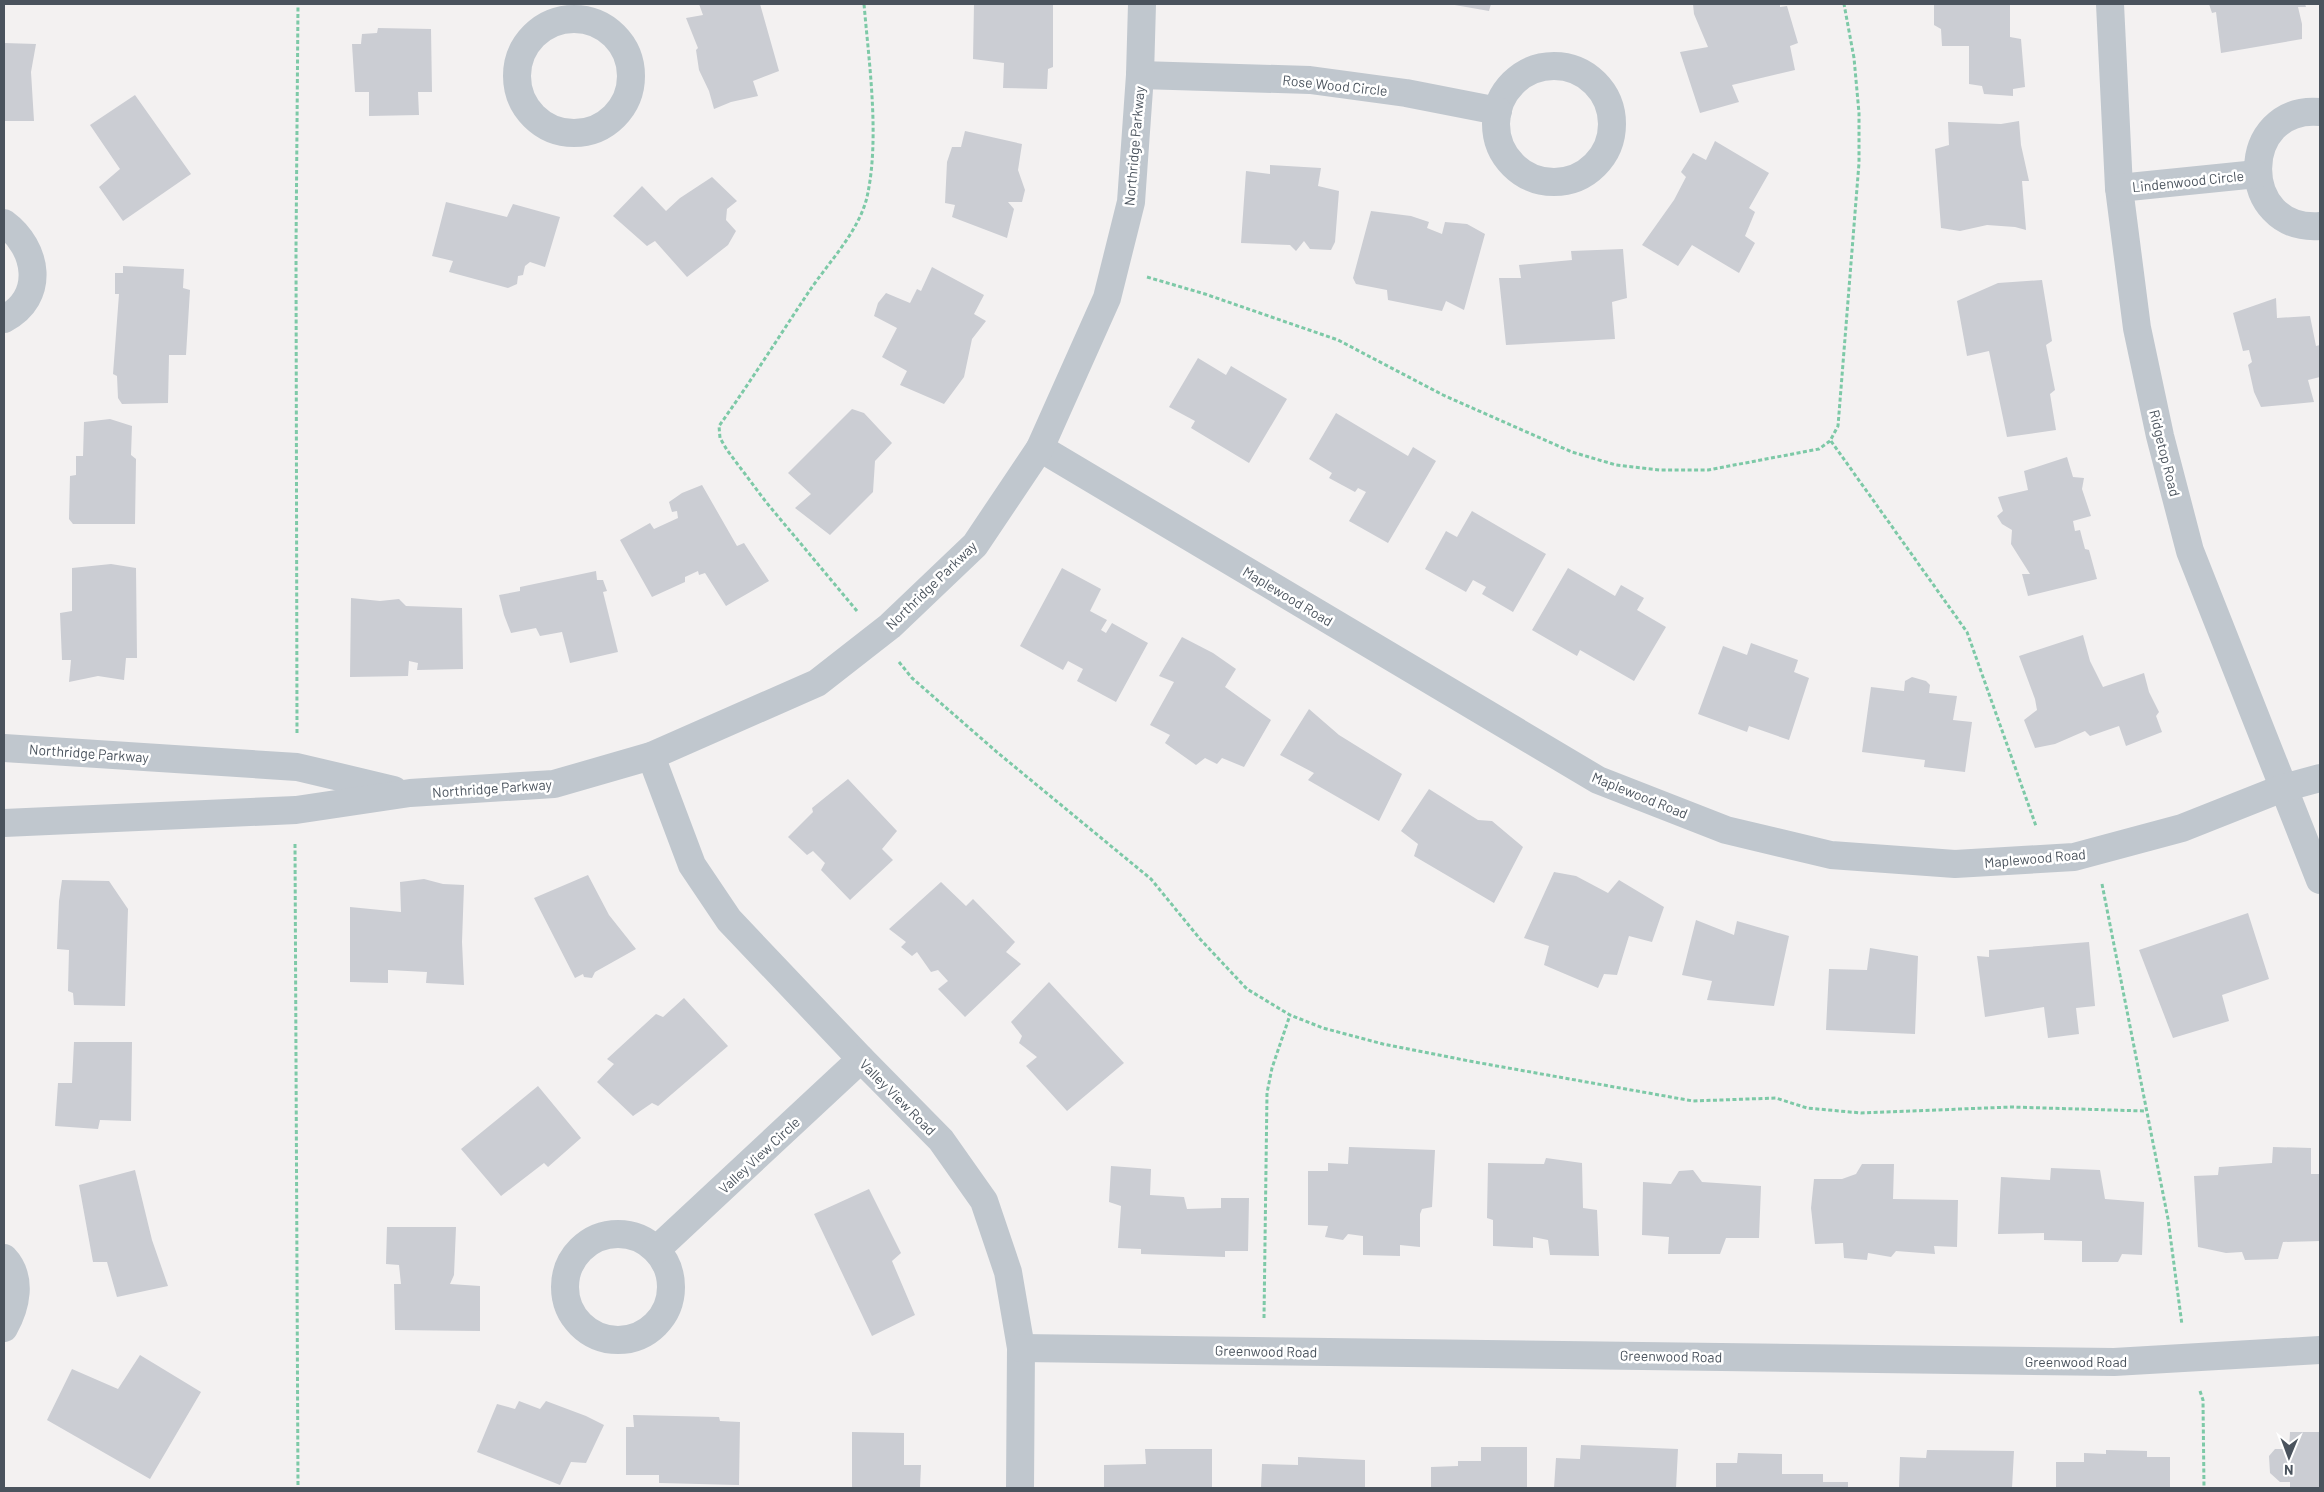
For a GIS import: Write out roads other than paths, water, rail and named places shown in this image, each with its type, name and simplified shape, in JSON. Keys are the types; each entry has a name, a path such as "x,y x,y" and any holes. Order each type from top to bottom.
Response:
{"street":[{"name":"Northridge Parkway","path":"4,823 296,810 410,793 554,784 651,756 817,683 877,636 975,545 1040,448 1107,298 1131,202 1140,75 1142,4"},
{"name":"Ridgetop Road","path":"2110,4 2119,188 2137,328 2160,436 2190,552 2320,880"},
{"path":"575,11 611,31 623,45 630,63 632,82 626,100 615,116 600,127 581,133 562,132 544,124 530,112 520,95 517,77 520,58 529,41 542,28 575,11"},
{"path":"1556,66 1575,70 1592,80 1604,95 1612,113 1612,133 1606,151 1588,171 1562,182 1544,181 1526,175 1511,163 1501,148 1496,129 1498,111 1506,93 1519,78 1536,69 1556,66"},
{"name":"Rose Wood Circle","path":"1140,75 1310,80 1406,93 1498,111"},
{"name":"Lindenwood Circle","path":"2320,112 2293,116 2277,125 2265,139 2258,156 2257,174 2262,193 2274,210 2290,221 2309,227 2320,226"},
{"name":"Lindenwood Circle","path":"2119,188 2257,174"},
{"path":"4,223 18,235 28,250 33,268 31,286 24,303 4,320"},
{"name":"Maplewood Road","path":"1040,448 1598,780 1726,830 1830,855 1956,864 2074,857 2182,828 2282,788 2320,778"},
{"name":"Northridge Parkway","path":"4,748 297,767 410,793"},
{"name":"Valley View Road","path":"651,756 692,865 728,920 941,1140 984,1201 1008,1272 1021,1348 1020,1488"},
{"name":"Valley View Circle","path":"656,1250 861,1059"},
{"path":"4,1258 14,1278 16,1296 12,1314 4,1328"},
{"name":"Greenwood Road","path":"1021,1348 2114,1362 2320,1350"}]}
